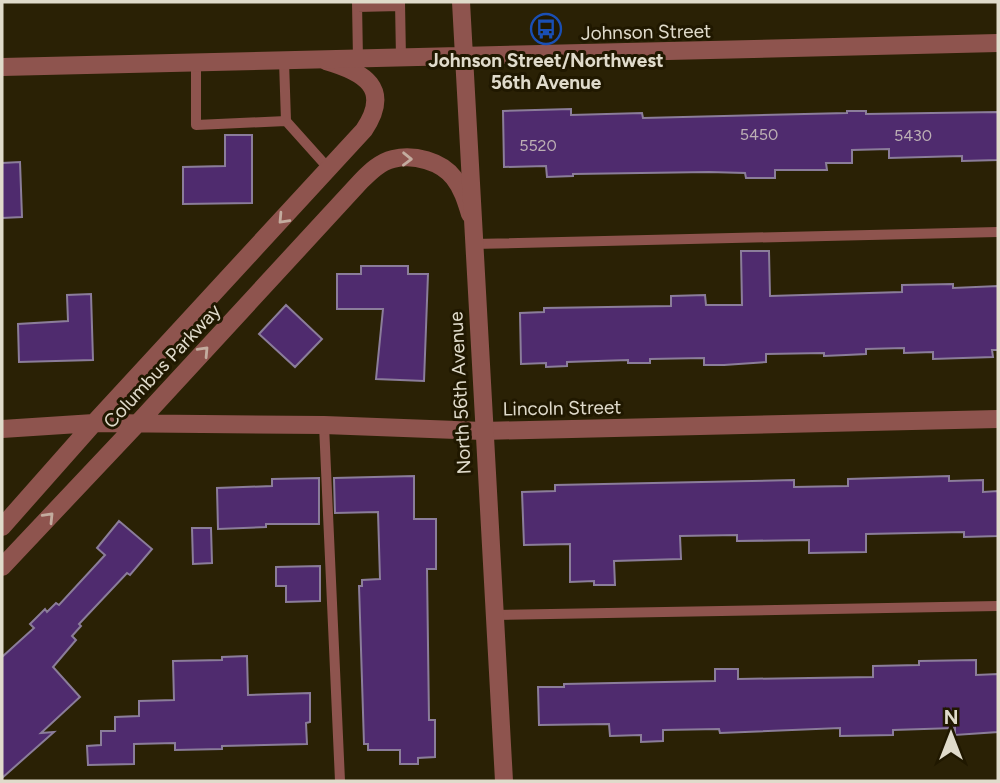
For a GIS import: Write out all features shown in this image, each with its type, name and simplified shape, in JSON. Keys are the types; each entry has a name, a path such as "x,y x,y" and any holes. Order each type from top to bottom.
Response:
{"street":[{"name":"North 56th Avenue","path":"461,2 504,781"},
{"name":"Johnson Street","path":"2,67 998,43"},
{"name":"Columbus Parkway","path":"2,527 365,130 375,111 376,101 369,84 356,70 326,61"},
{"name":"Columbus Parkway","path":"2,567 376,167 391,159 406,157 426,160 443,167 454,177 462,191 472,220"},
{"path":"329,169 351,192"},
{"name":"Lincoln Street","path":"2,429 137,424 324,425 483,431 998,419"}],"lane":[{"path":"358,60 357,4 400,4 401,59"},
{"path":"284,61 286,121 329,169"},
{"path":"196,63 196,125 286,121"},
{"path":"473,244 998,232"},
{"path":"324,425 340,781"},
{"path":"494,615 998,606"}],"building":[{"path":"571,109 571,115 642,113 643,118 847,111 866,111 866,114 998,112 998,160 962,161 962,156 889,158 889,149 852,150 852,163 826,163 827,170 775,170 775,178 746,178 745,173 709,172 573,174 547,177 546,166 504,167 503,111"},
{"path":"225,135 252,135 252,203 183,204 183,167 225,166"},
{"path":"20,162 22,217 2,218 2,163"},
{"path":"741,251 769,251 770,296 902,292 902,285 953,284 953,288 998,286 998,350 992,350 993,357 933,359 933,352 904,353 904,348 866,349 866,354 824,356 824,353 766,354 766,362 724,365 704,365 704,358 650,359 650,363 628,363 628,360 567,362 567,366 546,367 546,363 521,364 520,313 544,312 544,308 671,306 671,296 705,295 706,305 742,305"},
{"path":"361,266 408,266 408,274 428,274 424,381 376,379 383,309 337,309 337,274 361,274"},
{"path":"91,294 93,360 19,362 18,324 68,321 67,295"},
{"path":"286,305 322,339 295,367 259,334"},
{"path":"414,476 414,519 436,519 436,569 427,569 429,720 435,720 435,757 418,758 418,764 400,764 400,750 368,750 368,744 364,744 359,586 362,586 362,580 380,579 378,512 335,513 334,478"},
{"path":"949,476 949,481 983,480 983,492 998,491 998,536 964,537 964,532 866,534 866,552 809,553 809,540 737,541 737,535 680,536 681,559 614,561 615,585 594,585 594,581 570,582 570,544 524,545 522,492 555,491 555,485 794,480 794,487 848,486 848,479"},
{"path":"319,478 319,524 266,524 266,527 218,529 217,488 272,486 272,479"},
{"path":"119,521 152,549 130,575 127,573 79,624 81,626 72,636 76,640 53,667 80,697 41,733 54,732 2,778 2,657 34,628 30,624 45,609 47,612 56,603 59,605 105,555 97,548"},
{"path":"192,528 211,528 212,563 193,564"},
{"path":"320,566 320,601 286,602 286,586 276,586 276,567"},
{"path":"247,656 248,695 310,693 310,722 306,723 307,744 175,750 175,743 134,744 134,764 88,765 87,746 101,745 101,731 115,731 115,717 139,716 139,701 174,700 173,661 222,660 222,657"},
{"path":"976,660 976,675 998,674 998,732 955,735 955,728 893,730 893,735 840,736 840,728 720,733 719,729 663,730 663,741 641,742 641,735 610,736 609,724 539,725 538,687 564,687 564,684 715,681 715,669 738,669 738,679 873,677 873,666 919,665 919,661"}],"place":[{"name":"Johnson Street/Northwest 56th Avenue","path":"546,29"}]}
